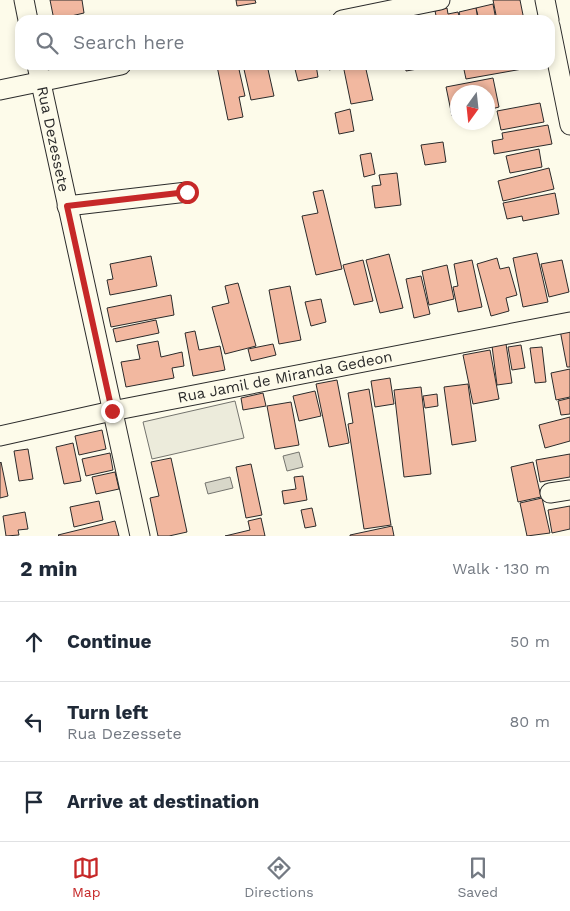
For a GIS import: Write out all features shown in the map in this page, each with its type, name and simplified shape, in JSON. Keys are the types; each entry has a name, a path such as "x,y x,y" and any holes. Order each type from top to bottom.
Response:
{"street":[{"path":"24,0 27,15"},
{"path":"366,15 440,0"},
{"path":"545,0 548,15"},
{"path":"555,51 570,125"},
{"path":"0,90 38,73 69,70"},
{"name":"Rua Dezessete","path":"38,73 140,536"},
{"path":"67,206 187,192"},
{"name":"Rua Jamil de Miranda Gedeon","path":"0,436 112,411 570,322"},
{"path":"550,493 570,490"}],"shaded area":[{"path":"235,401 244,438 152,459 143,422"},
{"path":"299,452 303,467 287,471 283,456"},
{"path":"230,477 233,488 208,494 205,483"}],"building":[{"path":"50,0 82,0 84,13 53,15"},
{"path":"236,0 255,0 256,3 237,6"},
{"path":"493,0 520,0 523,15 496,15"},
{"path":"493,4 495,15 478,15 476,8"},
{"path":"447,8 448,14 458,12 459,15 436,15 435,11"},
{"path":"476,8 477,15 460,15 459,12"},
{"path":"218,70 239,70 245,96 239,97 243,117 228,120"},
{"path":"244,70 268,70 274,96 251,100"},
{"path":"295,70 317,70 318,77 298,81"},
{"path":"344,70 366,70 373,100 351,104"},
{"path":"464,70 517,70 466,79"},
{"path":"493,78 494,85 456,85"},
{"path":"450,86 450,106 446,87"},
{"path":"495,88 499,107 495,108"},
{"path":"540,103 544,122 501,130 497,111"},
{"path":"350,109 354,131 339,134 335,113"},
{"path":"548,125 552,144 494,154 492,141 503,139 502,133"},
{"path":"443,142 446,162 425,165 421,145"},
{"path":"539,149 542,167 510,173 506,156"},
{"path":"371,153 375,174 364,177 360,155"},
{"path":"549,168 554,189 503,201 498,181"},
{"path":"397,173 401,205 375,208 372,186 381,185 379,175"},
{"path":"323,190 342,269 316,275 302,216 318,213 313,192"},
{"path":"555,193 559,214 523,221 522,216 507,219 503,203"},
{"path":"537,253 548,302 523,307 513,258"},
{"path":"389,254 403,308 380,313 366,260"},
{"path":"151,256 157,286 110,295 107,280 113,279 110,264"},
{"path":"497,258 500,269 509,267 517,295 506,298 509,311 491,316 477,264"},
{"path":"363,260 373,301 354,305 343,265"},
{"path":"472,260 482,307 458,312 453,287 458,286 454,264"},
{"path":"562,260 569,292 549,297 541,264"},
{"path":"447,265 454,299 429,305 422,271"},
{"path":"421,276 430,314 414,318 406,279"},
{"path":"238,283 256,346 225,354 212,307 229,303 225,286"},
{"path":"290,286 301,340 279,344 269,290"},
{"path":"171,295 174,315 111,327 107,308"},
{"path":"321,299 326,322 311,326 305,302"},
{"path":"156,320 159,333 116,342 113,329"},
{"path":"570,328 570,367 567,367 560,330"},
{"path":"195,331 199,350 220,346 225,370 193,376 185,333"},
{"path":"158,341 161,357 182,352 184,366 172,368 174,378 126,387 121,362 140,359 137,345"},
{"path":"273,344 276,355 251,361 248,349"},
{"path":"506,344 512,383 497,385 492,346"},
{"path":"521,345 525,368 512,370 508,347"},
{"path":"542,347 546,382 535,383 530,348"},
{"path":"490,350 499,399 473,404 463,355"},
{"path":"570,369 570,397 556,400 551,373"},
{"path":"390,378 394,404 375,407 371,381"},
{"path":"337,380 349,443 329,447 316,384"},
{"path":"468,384 476,441 452,445 444,387"},
{"path":"421,387 431,474 404,477 394,390"},
{"path":"369,389 391,525 364,529 348,424 353,423 348,393"},
{"path":"315,391 321,416 299,421 293,396"},
{"path":"263,393 266,406 243,410 241,398"},
{"path":"437,394 438,406 425,408 423,396"},
{"path":"570,398 570,414 561,415 558,401"},
{"path":"291,402 299,445 275,449 267,406"},
{"path":"570,417 570,441 545,448 539,425"},
{"path":"102,430 106,449 79,455 75,436"},
{"path":"73,443 81,481 64,484 56,447"},
{"path":"28,449 33,479 19,481 14,451"},
{"path":"110,453 113,470 86,476 82,459"},
{"path":"570,454 570,477 540,482 536,460"},
{"path":"171,458 187,532 169,536 158,536 150,498 159,496 151,462"},
{"path":"533,462 541,497 518,502 511,467"},
{"path":"0,463 8,496 0,498"},
{"path":"251,464 262,515 246,518 236,467"},
{"path":"115,472 119,489 96,494 92,477"},
{"path":"303,476 307,500 284,504 282,491 296,489 294,477"},
{"path":"542,498 550,533 527,536 520,503"},
{"path":"99,501 103,520 74,527 70,507"},
{"path":"570,506 570,529 552,533 548,510"},
{"path":"312,508 316,526 305,528 301,510"},
{"path":"25,512 28,529 18,530 19,535 6,536 3,516"},
{"path":"261,518 265,536 225,536 250,530 248,521"},
{"path":"115,521 119,536 58,535"},
{"path":"392,526 394,536 350,536 350,535"}],"route":[{"path":"112,411 67,206 187,192"}]}
